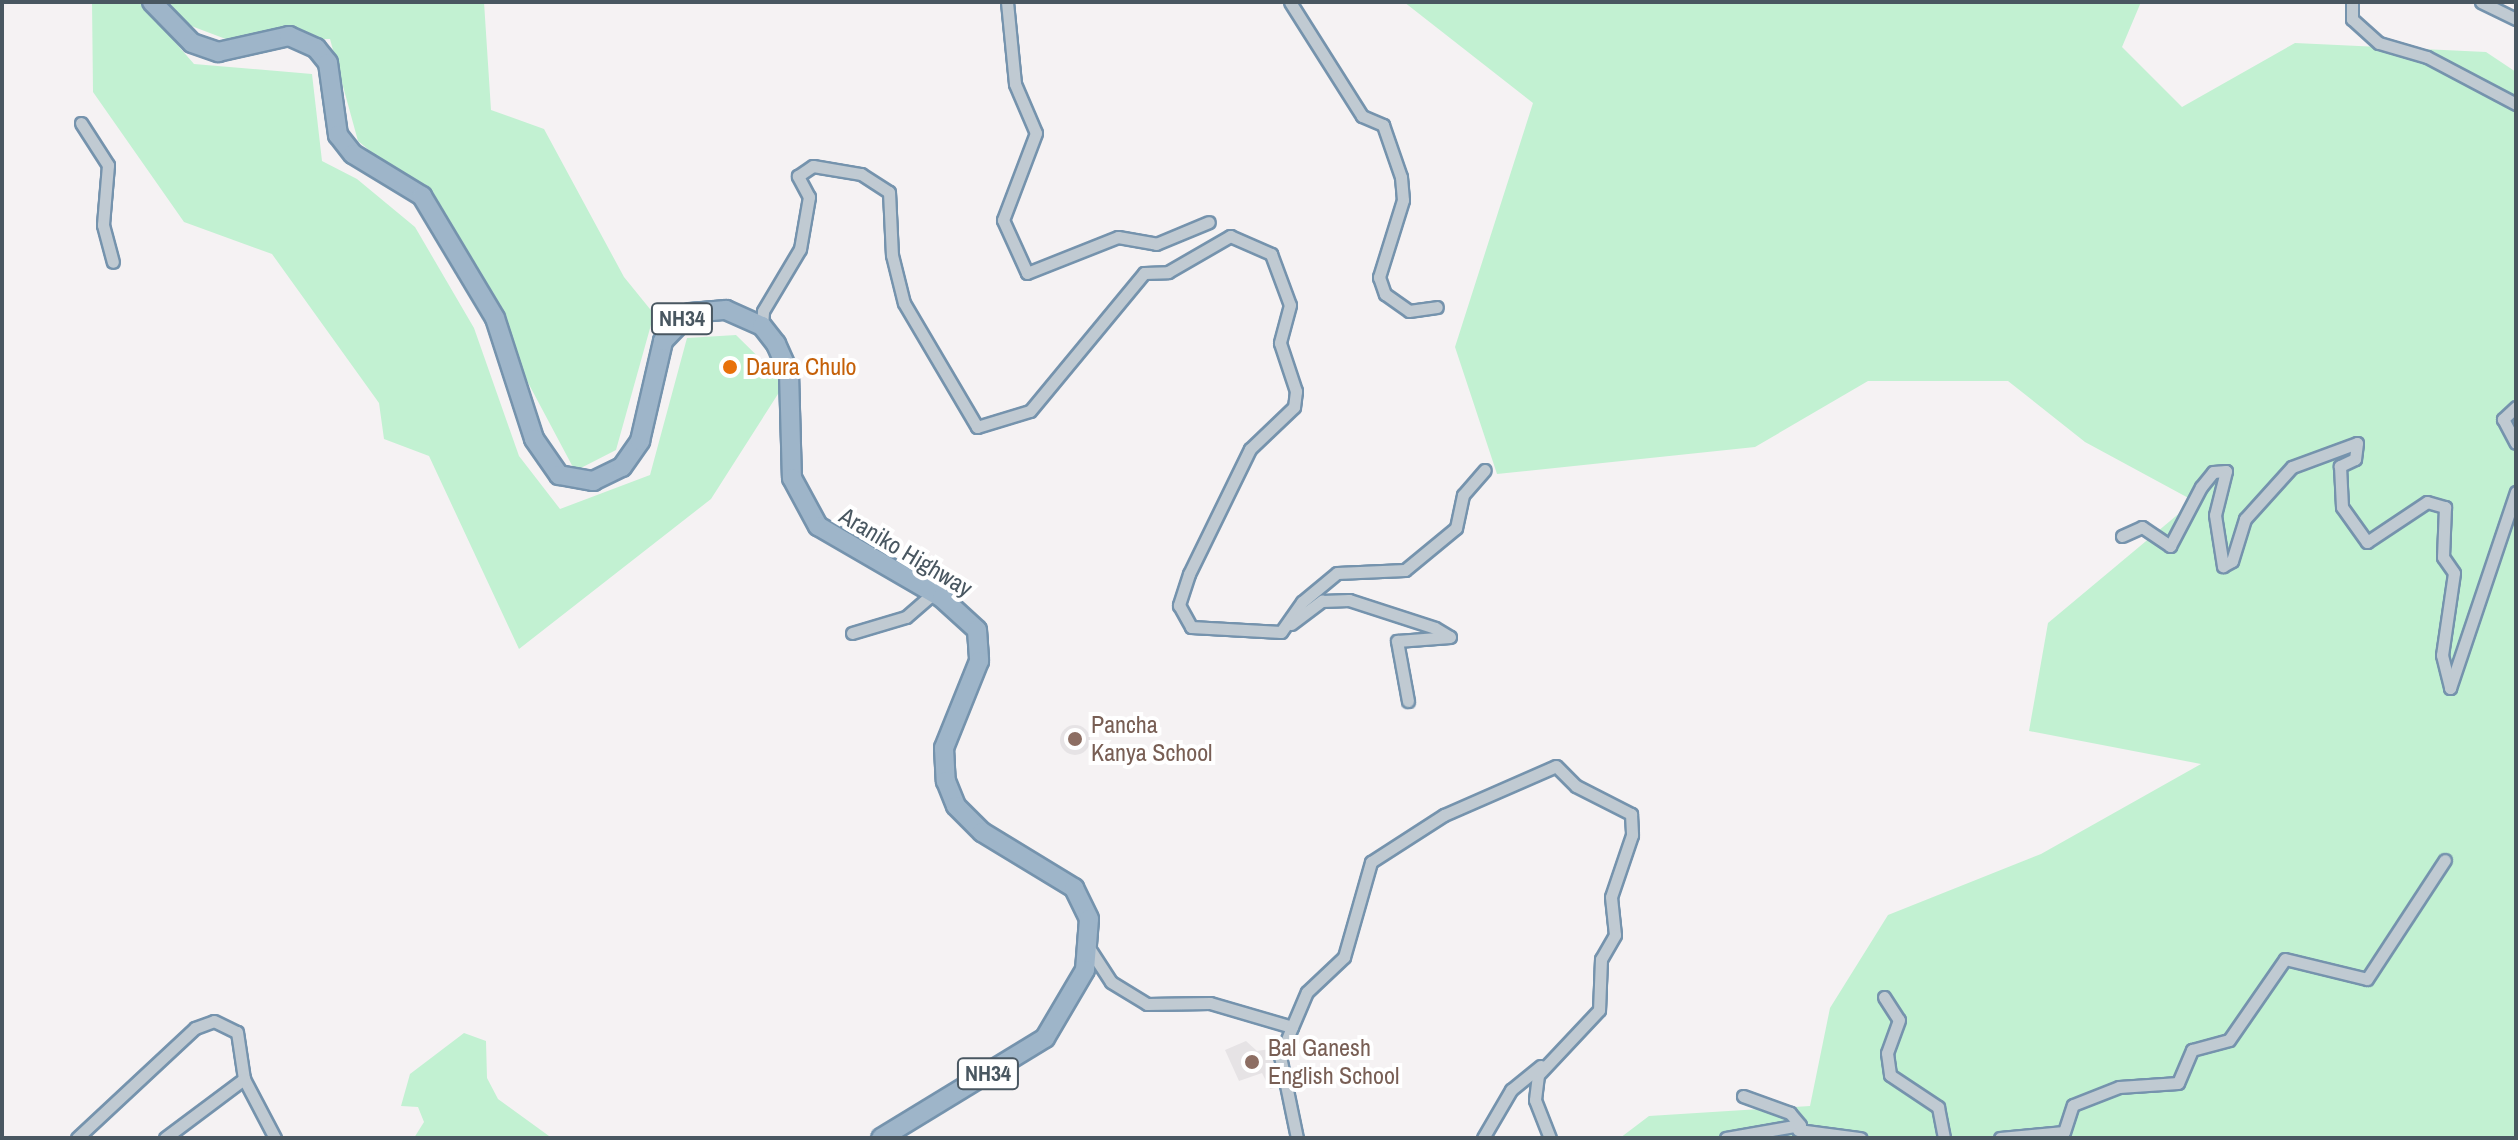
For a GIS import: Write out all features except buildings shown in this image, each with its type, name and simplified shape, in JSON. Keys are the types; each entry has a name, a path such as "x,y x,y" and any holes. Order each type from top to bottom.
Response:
{"highway":[{"name":"NH34","path":"152,2 192,43 218,52 289,36 316,48 328,63 338,135 353,154 422,196 495,318 534,439 559,475 593,481 622,467 640,441 654,359 690,313 726,310 762,326"},
{"name":"Araniko Highway","path":"762,326 789,373 792,478 804,507 826,532 934,593 971,621 981,645 944,748 951,796 982,832 1074,888 1089,919 1089,948 1078,991 1045,1038 881,1138"}],"street":[{"path":"1007,2 1015,84 1036,133 1003,220 1027,273 1118,237 1156,244 1209,222"},
{"path":"1290,2 1362,116 1383,125 1401,177 1403,200 1379,277 1385,294 1409,311 1437,307"},
{"path":"2352,2 2352,19 2379,43 2427,57 2516,104"},
{"path":"2481,2 2516,19"},
{"path":"81,123 108,165 103,225 113,262"},
{"path":"762,326 804,230 809,197 798,176 813,166 861,174 889,192 892,255 904,303 977,427 1030,411 1144,273 1168,272 1230,236 1271,254 1290,305 1280,343 1294,407 1250,449 1179,605 1191,627 1281,632 1322,601 1349,600 1435,628 1450,637 1397,641 1408,701"},
{"path":"2516,407 2503,419 2516,443"},
{"path":"2122,536 2142,527 2170,546 2201,487 2213,472 2226,471 2215,515 2223,566 2232,561 2245,519 2292,467 2357,443 2355,459 2340,466 2342,507 2367,542 2427,502 2445,507 2443,557 2454,573 2442,655 2450,688 2516,492"},
{"path":"1281,632 1302,602 1337,573 1405,570 1429,552 1456,528 1463,495 1485,470"},
{"path":"852,633 906,617 934,593"},
{"path":"1297,1138 1280,1056 1307,992 1344,957 1371,862 1444,815 1556,766 1576,786 1631,814 1632,835 1611,897 1615,935 1601,959 1605,990 1599,1010 1545,1064 1511,1090 1483,1138"},
{"path":"2000,1138 2064,1132 2073,1105 2119,1087 2178,1083 2192,1050 2229,1040 2285,959 2367,979 2445,860"},
{"path":"1089,948 1111,982 1147,1004 1210,1003 1292,1027"},
{"path":"1884,997 1899,1020 1887,1053 1890,1075 1938,1107 1945,1138"},
{"path":"77,1138 195,1028 214,1021 237,1032 244,1079 275,1138"},
{"path":"1545,1064 1534,1089 1550,1138"},
{"path":"165,1138 244,1079"},
{"path":"1743,1096 1790,1113 1799,1120 1798,1130"},
{"path":"1726,1138 1798,1130 1860,1138"}],"shaded area":[{"name":"Pancha Kanya School","path":"1075,725 1086,729 1090,740 1086,751 1075,755 1064,751 1060,740 1064,729"},
{"name":"Bal Ganesh English School","path":"1246,1041 1257,1051 1270,1049 1281,1087 1270,1089 1262,1073 1239,1081 1225,1050"}],"green space":[{"path":"92,2 140,2 194,64 312,74 322,161 357,179 415,227 474,328 519,456 560,509 650,475 687,338 736,335 785,383 711,499 519,649 429,456 384,439 379,403 272,254 184,222 93,92"},
{"path":"169,2 484,2 491,110 544,129 624,277 654,314 616,450 575,471 432,202 358,141 330,39 231,41 186,24"},
{"path":"1404,2 2141,2 2122,47 2182,107 2295,43 2486,52 2516,72 2516,1138 1620,1138 1649,1116 1810,1106 1830,1008 1888,915 2041,854 2201,764 2029,731 2048,623 2194,501 2085,442 2008,381 1868,381 1755,447 1497,474 1455,347 1533,103"},
{"path":"464,1033 486,1041 487,1078 498,1099 549,1136 564,1138 414,1138 424,1122 418,1107 401,1106 410,1074"}],"place":[{"name":"Daura Chulo","path":"730,367"},
{"name":"Pancha Kanya School","path":"1075,739"},
{"name":"Bal Ganesh English School","path":"1252,1062"}]}
